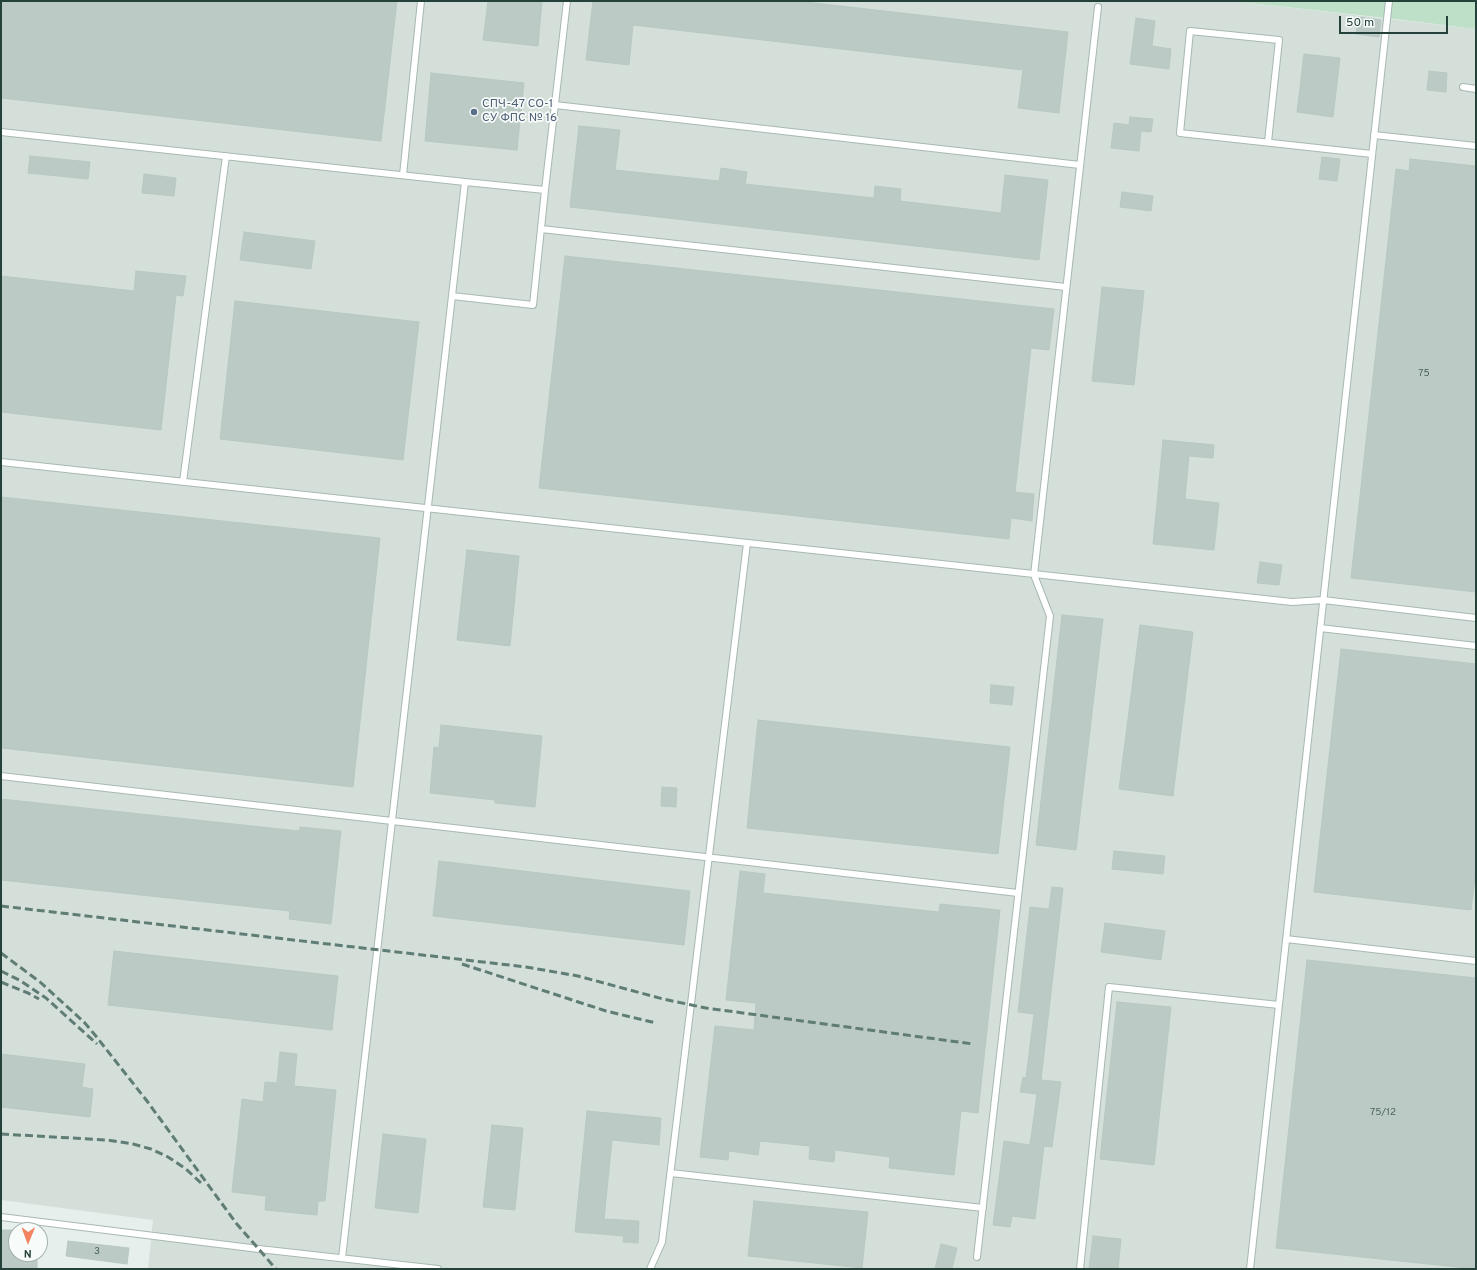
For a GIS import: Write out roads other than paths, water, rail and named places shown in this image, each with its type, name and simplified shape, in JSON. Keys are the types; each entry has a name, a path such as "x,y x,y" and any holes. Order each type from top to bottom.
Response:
{"lane":[{"path":"403,175 421,1"},
{"path":"452,296 533,305 545,190 568,1"},
{"path":"1250,1269 1388,1"},
{"path":"977,1257 1050,616 1034,575 1098,7"},
{"path":"1268,142 1279,40 1190,31 1180,133 1372,154"},
{"path":"1463,87 1476,89"},
{"path":"555,105 1080,165"},
{"path":"1,132 545,190"},
{"path":"1374,135 1476,146"},
{"path":"183,482 226,156"},
{"path":"342,1258 465,182"},
{"path":"541,229 1066,287"},
{"path":"1,462 1034,575 1292,602 1323,600 1476,618"},
{"path":"650,1269 662,1242 747,543"},
{"path":"1320,628 1476,646"},
{"path":"1,776 1018,894"},
{"path":"1286,939 1476,960"},
{"path":"1080,1269 1109,987 1279,1005"},
{"path":"671,1173 983,1208"},
{"path":"1,1217 438,1269"}],"railway":[{"path":"1,906 526,967 578,976 663,999 706,1008 973,1044"},
{"path":"1,953 40,982 84,1022 147,1101 236,1223 276,1269"},
{"path":"462,964 606,1011 656,1023"},
{"path":"1,971 21,981 46,998 97,1044"},
{"path":"1,982 39,999"},
{"path":"1,1134 107,1140 133,1144 151,1149 168,1157 186,1169 201,1183"}],"place":[{"name":"СПЧ-47 СО-1 СУ ФПС № 16","path":"474,112"}]}
